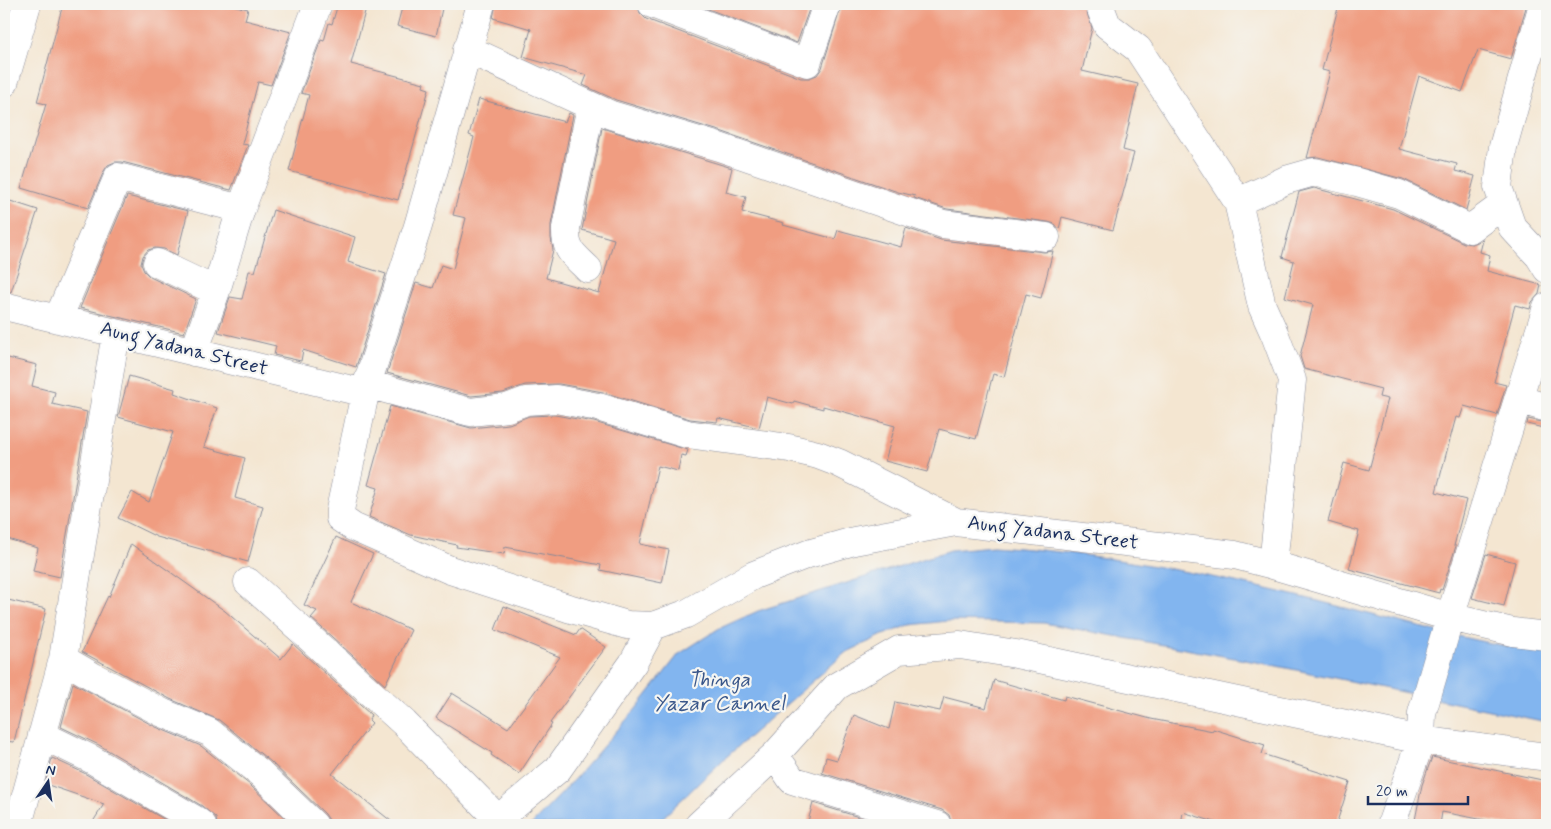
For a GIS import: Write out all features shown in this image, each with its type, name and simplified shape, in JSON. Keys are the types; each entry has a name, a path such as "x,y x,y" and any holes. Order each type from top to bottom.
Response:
{"street":[{"path":"4,83 27,4"},
{"path":"194,352 216,291 241,209 318,4"},
{"path":"481,4 418,226 366,388 340,510 340,518 344,522 450,570 627,625 653,626 686,614 754,575 808,554 854,542 956,522"},
{"path":"652,4 808,63 828,4"},
{"path":"1099,4 1107,25 1138,49 1238,202 1262,306 1275,334 1292,380 1273,564"},
{"path":"1543,4 1503,148 1498,188 1512,227 1539,256 1547,269"},
{"path":"467,49 611,115 719,147 943,224 1046,237"},
{"path":"588,269 569,249 566,241 566,228 590,106"},
{"path":"1238,202 1286,180 1314,172 1399,194 1470,230 1504,204"},
{"path":"58,319 118,177 241,209"},
{"path":"157,263 216,291"},
{"name":"Aung Yadana Street","path":"4,306 194,352 470,412 507,408 526,401 556,398 598,407 687,434 789,448 818,455 839,463 956,522 1235,555 1273,564 1449,622 1547,636"},
{"path":"1391,825 1421,740 1422,713 1547,307"},
{"path":"18,825 63,659 116,333"},
{"path":"1518,399 1547,408"},
{"path":"248,582 404,723 494,822 558,769 633,663 653,626"},
{"path":"699,825 775,755 837,686 899,650 960,645 1016,654 1421,740 1547,757"},
{"path":"63,659 163,713 209,732 260,773 314,825"},
{"path":"42,736 91,759 202,825"},
{"path":"775,755 792,780 937,825"}],"water":[{"name":"Thinga Yazar Cannel","path":"993,546 1075,554 1157,566 1278,591 1435,631 1505,646 1547,650 1547,722 1272,665 1044,623 948,621 910,625 845,653 724,759 655,825 531,825 563,792 635,710 679,654 718,629 758,611 951,550"}],"building":[{"path":"63,4 228,4 248,9 245,20 291,32 271,85 258,82 242,144 248,145 231,190 122,162 108,165 88,208 21,188 46,104 37,102"},
{"path":"338,4 367,4 351,64 424,83 423,87 429,89 398,200 289,171 309,95 301,93 321,40 324,41 329,23 332,24"},
{"path":"403,4 443,4 436,36 397,26"},
{"path":"496,4 637,4 640,13 646,19 801,78 809,78 817,75 822,68 842,4 1084,4 1092,28 1082,71 1138,84 1123,150 1134,153 1113,230 1062,217 1059,229 1055,224 1048,222 947,209 914,198 915,196 898,192 723,132 616,100 583,85 587,75 523,57 531,29 493,18"},
{"path":"695,4 811,4 797,43"},
{"path":"1339,4 1527,4 1511,59 1478,50 1462,92 1419,76 1399,149 1457,164 1455,171 1475,176 1466,210 1403,179 1318,157 1307,158 1330,72 1322,70"},
{"path":"479,99 565,122 569,113 573,115 551,225 553,250 546,278 599,293 614,239 582,230 602,128 732,168 726,192 746,197 742,212 784,223 783,225 835,239 838,230 901,247 906,228 941,240 1044,252 1053,251 1041,298 1026,294 1004,377 993,374 976,439 939,429 927,472 885,461 895,426 823,406 823,409 794,401 793,404 767,397 759,428 718,418 717,422 690,419 603,392 559,384 525,385 503,393 471,396 387,373 416,283 433,288 441,265 453,269 466,218 453,215 474,137 469,135"},
{"path":"1314,188 1393,209 1464,243 1472,244 1483,240 1480,252 1490,255 1487,271 1541,285 1539,294 1532,302 1530,309 1515,305 1494,382 1506,385 1497,415 1464,406 1460,418 1456,417 1436,492 1466,500 1454,546 1456,546 1442,590 1440,589 1439,593 1349,569 1359,531 1328,522 1344,463 1369,470 1388,399 1379,397 1381,389 1304,369 1300,356 1313,305 1285,297 1294,261 1282,257 1299,192"},
{"path":"127,196 188,211 177,255 164,249 155,248 148,250 143,256 141,264 144,271 150,277 196,299 184,333 80,308"},
{"path":"4,199 38,210 11,292 4,291"},
{"path":"273,210 355,237 348,262 386,274 356,367 303,350 301,361 274,355 276,346 218,332 230,297 242,299 249,271 255,272"},
{"path":"4,357 37,365 32,386 55,392 52,404 87,412 60,577 33,571 38,548 4,538"},
{"path":"129,376 175,389 174,393 217,408 204,447 245,458 235,498 263,506 248,562 157,537 118,518 132,492 149,502 173,432 118,417"},
{"path":"390,406 471,428 509,424 529,416 555,415 594,422 688,450 686,456 681,455 678,471 658,466 640,544 669,550 662,583 600,570 601,565 505,547 504,554 456,547 457,545 411,535 369,517 378,488 368,485"},
{"path":"1528,419 1547,423 1547,429 1527,424"},
{"path":"336,537 373,554 351,602 411,630 385,685 311,618 317,611 304,605"},
{"path":"131,544 225,611 281,659 293,644 371,715 369,720 372,723 332,774 396,825 329,825 329,820 325,814 271,762 219,720 170,699 82,652 109,597"},
{"path":"1486,554 1515,562 1504,606 1472,598"},
{"path":"4,599 46,609 14,742 4,741"},
{"path":"504,606 576,635 580,629 606,647 550,723 552,724 519,774 491,755 492,753 436,718 452,693 508,728 560,657 495,630"},
{"path":"994,680 1064,700 1065,696 1151,719 1213,731 1213,729 1265,745 1262,754 1350,782 1336,825 1224,825 1183,812 1181,825 952,825 949,815 942,810 822,773 826,757 837,760 854,715 889,729 895,702 940,711 944,697 986,708"},
{"path":"73,683 156,727 201,746 250,785 292,825 217,825 216,818 202,806 99,745 61,727"},
{"path":"1432,757 1547,781 1547,825 1511,825 1442,812 1440,825 1414,825 1422,785"},
{"path":"52,758 84,773 174,825 91,825 104,804 45,784"},
{"path":"813,803 885,825 807,825"}]}
